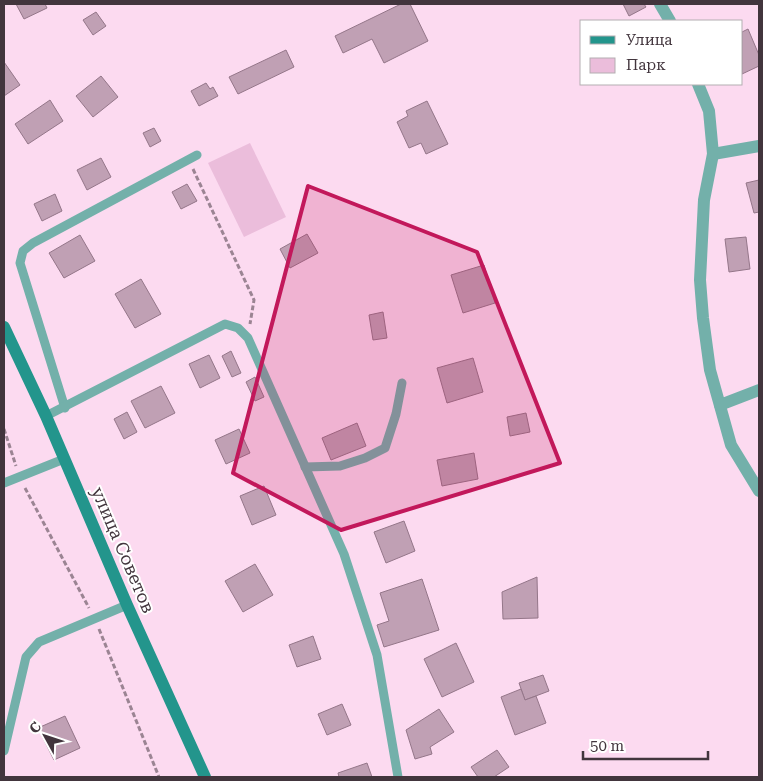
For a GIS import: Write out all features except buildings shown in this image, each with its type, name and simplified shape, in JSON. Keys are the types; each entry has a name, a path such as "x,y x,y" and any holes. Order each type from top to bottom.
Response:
{"main road":[{"name":"улица Советов","path":"5,334 46,416 127,605 205,777"}],"street":[{"path":"660,4 669,20"},
{"path":"698,85 709,111 713,154 704,200 700,280 710,370 732,445 759,491"},
{"path":"713,154 759,146"},
{"path":"720,406 759,390"}],"lane":[{"path":"65,408 20,263 23,251 33,243 192,157"},
{"path":"46,416 65,408 225,324 238,328 248,338 344,554 377,654 398,777"},
{"path":"306,467 340,466 365,458 385,448 396,414 402,383"},
{"path":"4,483 64,458"},
{"path":"4,751 26,657 39,642 127,605"}],"path":[{"path":"192,157 254,300 248,338"},
{"path":"4,429 19,476 94,618 159,777"}],"highlighted area":[{"path":"308,186 477,252 560,463 341,530 233,473"}],"green space":[{"path":"250,143 286,217 244,237 208,163"}]}
